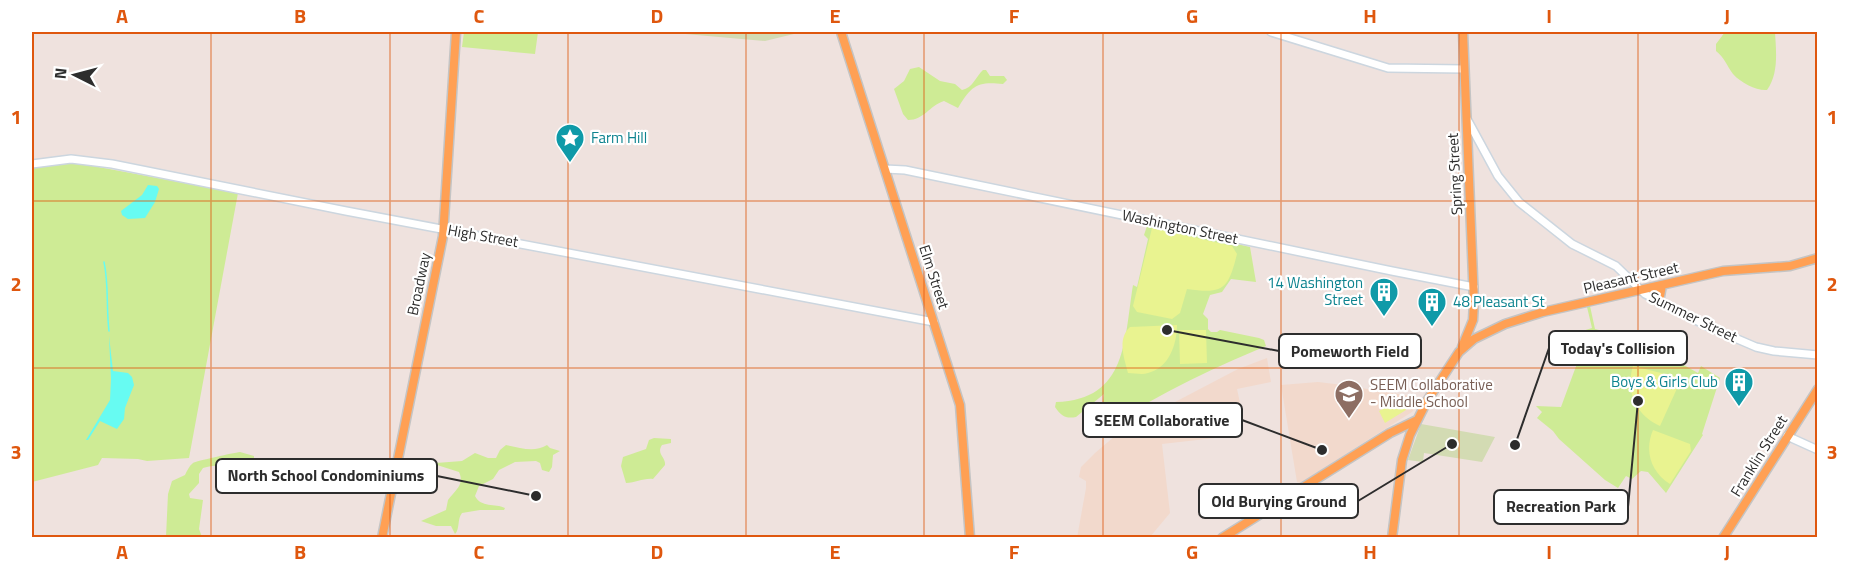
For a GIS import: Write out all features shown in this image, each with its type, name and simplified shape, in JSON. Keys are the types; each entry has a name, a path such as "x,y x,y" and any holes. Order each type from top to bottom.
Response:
{"main road":[{"name":"Broadway","path":"382,537 443,228 456,32"},
{"name":"Elm Street","path":"842,32 961,412 970,537"},
{"name":"Spring Street","path":"1463,32 1474,287 1474,315 1470,332"},
{"name":"Pleasant Street","path":"1459,352 1485,333 1538,314 1727,270 1790,266 1818,258"},
{"path":"1659,302 1662,285"},
{"path":"1474,315 1476,327 1485,333"},
{"name":"Pleasant Street","path":"1392,537 1406,444 1431,393 1470,332"},
{"name":"Franklin Street","path":"1724,537 1818,388"},
{"path":"1222,537 1390,433 1417,420"},
{"path":"1390,433 1399,435 1406,444"}],"street":[{"path":"1270,32 1388,68 1464,69"},
{"name":"Summer Street","path":"1466,116 1498,176 1519,202 1572,244 1616,266 1639,290 1720,332 1756,347 1818,355"},
{"name":"High Street","path":"32,164 55,160 89,160 934,322"},
{"name":"Washington Street","path":"885,170 905,170 1474,287"},
{"path":"1787,436 1818,450"}],"shaded area":[{"path":"1267,358 1271,382 1237,389 1243,417 1212,423 1215,438 1162,444 1170,513 1150,537 1077,538 1086,488 1086,481 1079,477 1081,467 1095,453 1135,423 1238,369"},
{"path":"1318,382 1423,398 1412,412 1300,483 1297,482 1281,385"}],"green space":[{"path":"464,32 538,32 535,54 462,47"},
{"path":"663,32 802,32 765,41"},
{"path":"1725,32 1775,32 1775,69 1767,90 1754,88 1740,80 1716,51 1716,44"},
{"path":"919,67 940,81 955,84 962,90 972,84 983,70 986,70 990,76 1004,76 1007,80 1003,84 981,84 971,90 958,108 944,101 918,118 908,120 903,114 894,89 904,81 910,69"},
{"path":"77,163 238,193 189,458 147,461 102,458 98,465 32,482 32,168"},
{"path":"1152,225 1250,247 1256,282 1231,279 1222,292 1210,295 1203,314 1208,319 1208,329 1211,332 1220,330 1259,338 1264,340 1266,346 1178,386 1137,409 1097,436 1104,394 1076,417 1069,418 1062,415 1055,407 1056,402 1080,399 1097,390 1110,378 1124,345 1133,285 1137,287 1148,239 1144,235 1147,226"},
{"path":"1152,228 1232,246 1237,254 1227,282 1222,287 1209,291 1187,289 1180,313 1172,319 1137,312 1133,306"},
{"path":"1590,306 1595,329 1639,340 1698,373 1701,366 1720,378 1703,435 1666,493 1648,472 1641,471 1632,479 1626,476 1618,488 1605,480 1537,418 1542,412 1536,406 1561,407 1582,350 1579,332 1592,328 1587,307"},
{"path":"1177,325 1173,347 1161,366 1146,374 1128,373 1123,355 1123,343 1130,327"},
{"path":"1179,330 1206,330 1207,363 1180,364"},
{"path":"1633,366 1677,377 1679,384 1660,426 1645,416 1634,402 1630,385"},
{"path":"1399,399 1406,410 1385,423 1379,411"},
{"path":"1421,424 1495,437 1482,462 1424,453 1423,462 1408,460"},
{"path":"1653,430 1690,444 1691,451 1670,484 1658,473 1651,460 1649,446"},
{"path":"671,439 671,443 662,445 660,448 665,465 653,479 626,483 621,466 623,457 646,449 649,440"},
{"path":"506,445 532,449 547,445 560,451 553,455 549,472 542,470 540,463 536,461 515,462 499,470 493,479 479,486 475,496 478,500 484,504 505,508 504,510 462,513 455,534 451,526 436,526 421,521 446,510 448,500 460,484 459,472 436,463 462,461 475,453 488,458 496,458"},
{"path":"240,452 254,456 254,459 242,464 203,468 199,474 199,483 189,494 190,498 203,500 199,529 202,537 166,537 168,494 172,481 185,475 193,463"}],"water":[{"path":"148,185 157,186 159,189 155,202 145,218 128,219 122,215 121,211 142,195"},
{"path":"109,336 113,371 128,373 134,385 125,408 124,419 117,429 100,421 86,440 110,400"}],"waterway":[{"path":"104,262 109,331"}],"place":[{"name":"Farm Hill","path":"570,164"},
{"name":"14 Washington Street","path":"1384,318"},
{"name":"48 Pleasant St","path":"1432,328"},
{"name":"Pomeworth Field","path":"1167,330"},
{"name":"Recreation Park","path":"1638,401"},
{"name":"Boys & Girls Club","path":"1739,408"},
{"name":"SEEM Collaborative - Middle School","path":"1349,420"},
{"name":"Old Burying Ground","path":"1452,444"},
{"name":"Today's Collision","path":"1515,445"},
{"name":"SEEM Collaborative","path":"1322,450"},
{"name":"North School Condominiums","path":"536,496"}]}
